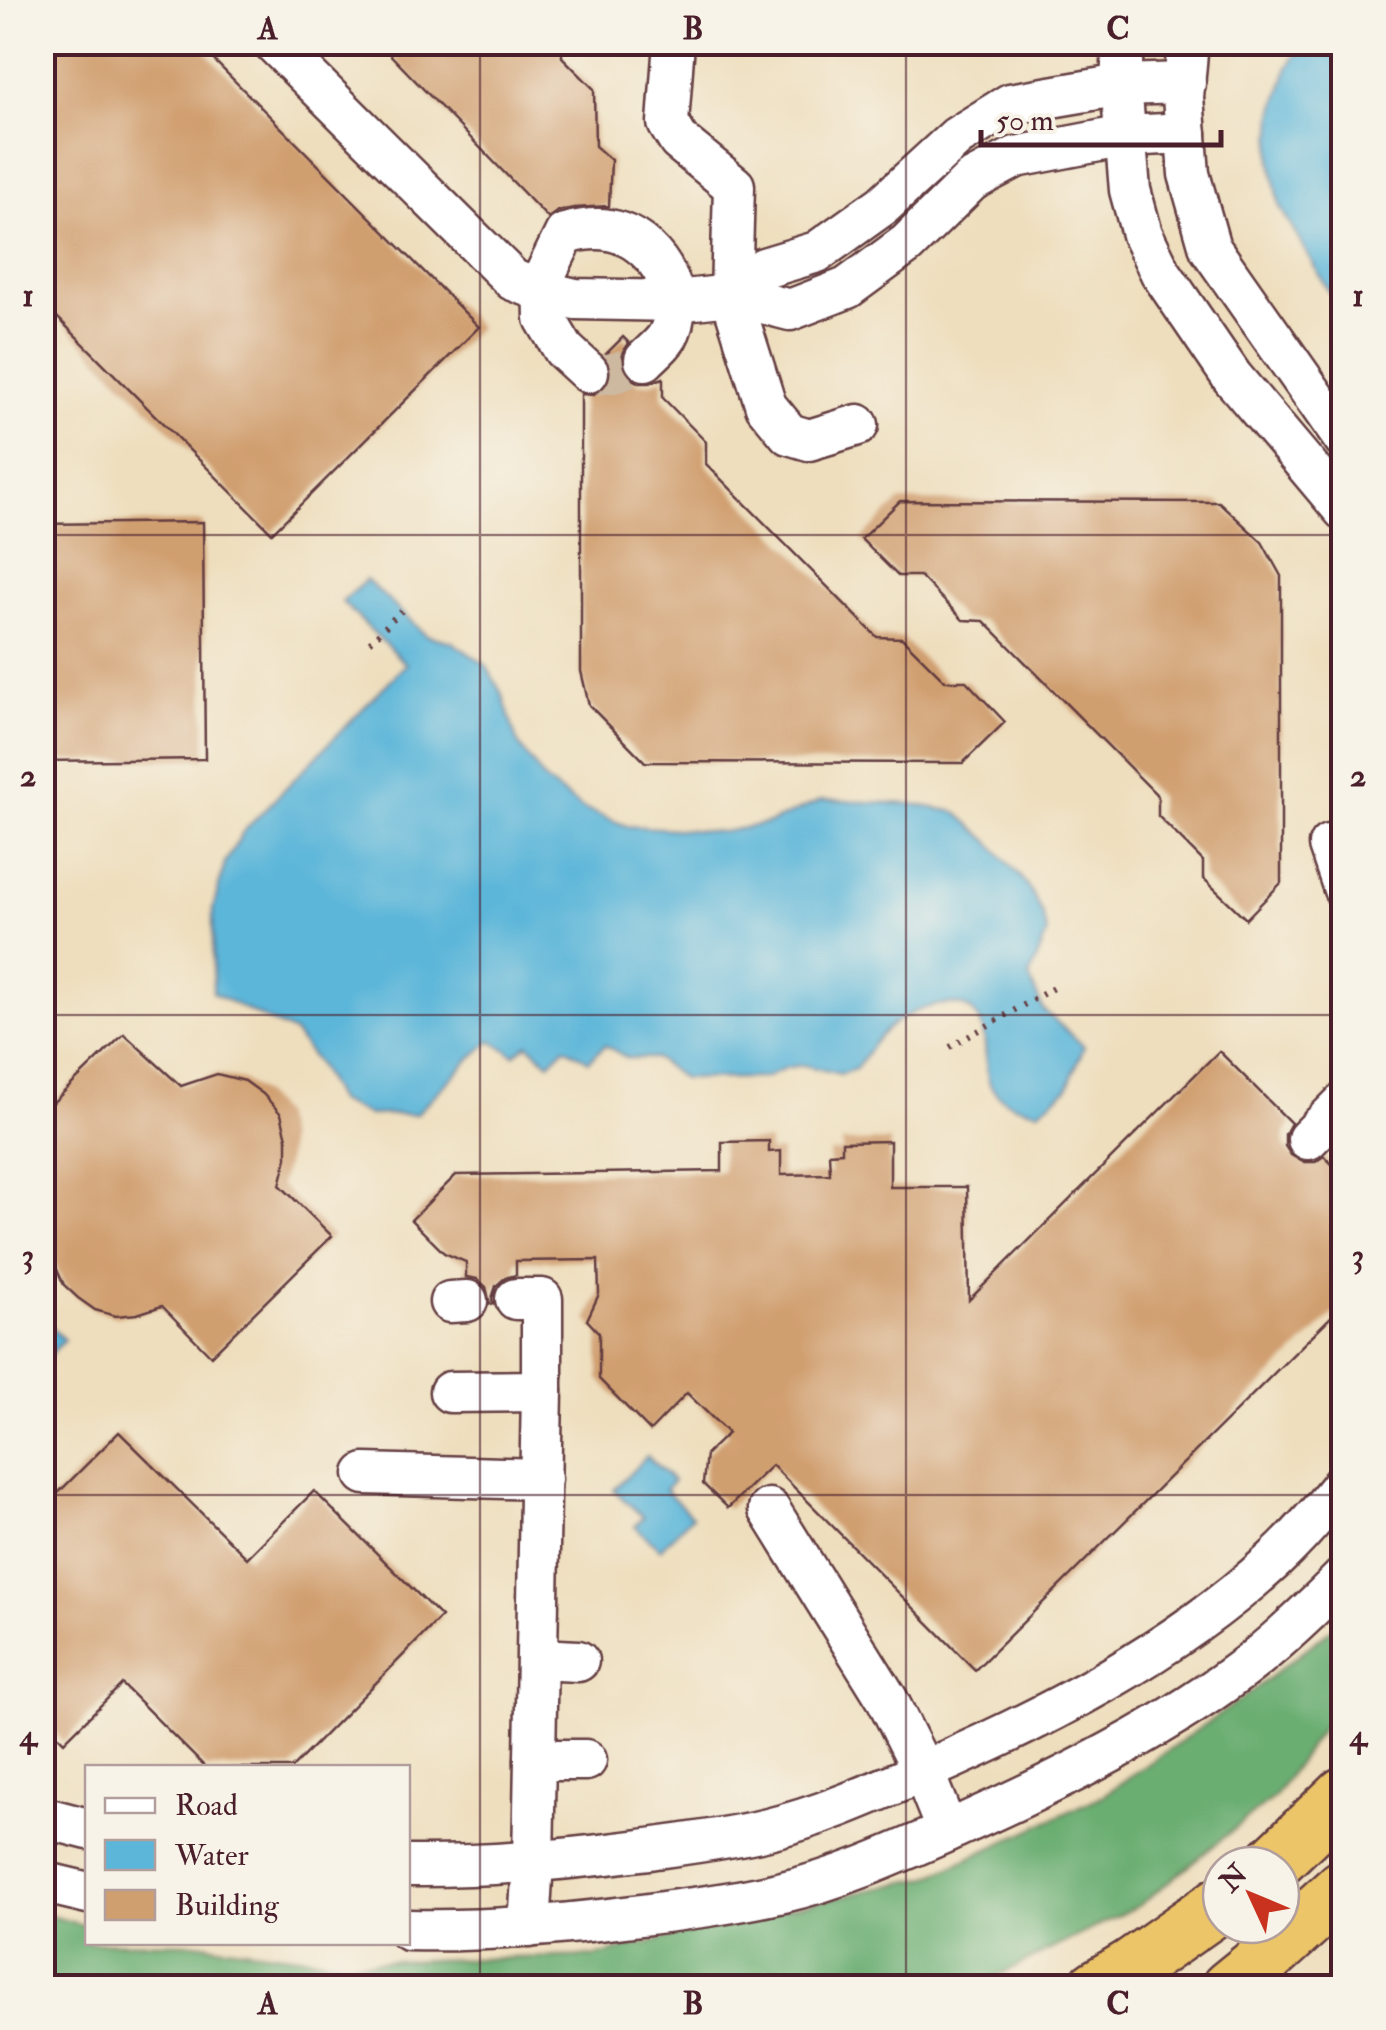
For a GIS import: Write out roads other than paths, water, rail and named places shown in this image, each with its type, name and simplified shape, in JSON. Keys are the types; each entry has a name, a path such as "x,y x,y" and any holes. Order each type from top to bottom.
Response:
{"highway":[{"path":"1293,1845 1344,1795"},
{"path":"1229,1988 1344,1887"},
{"path":"1096,1988 1201,1918"}],"street":[{"path":"273,42 513,280 575,298 676,301 731,295 790,310 847,288 907,244 971,181 1016,156 1125,136 1186,133"},
{"path":"674,42 668,123 679,141 734,186 731,295 766,406 790,434 809,440 858,425"},
{"path":"1122,42 1130,190 1142,234 1161,273 1232,377 1344,510"},
{"path":"1188,42 1183,97 1189,174 1210,248 1344,439"},
{"path":"731,295 764,268 817,252 883,206 957,137 1010,104 1122,85 1184,83"},
{"path":"588,372 564,350 545,318 544,276 565,234 578,230 619,232 636,240 658,262 676,301 668,335 645,360"},
{"path":"1329,845 1344,889"},
{"path":"1308,1140 1344,1104"},
{"path":"516,1299 542,1298 542,1479 530,1927"},
{"path":"450,1392 542,1391"},
{"path":"366,1474 542,1479"},
{"path":"410,1866 551,1862 694,1843 770,1829 843,1806 976,1748 1088,1692 1150,1655 1274,1561 1344,1482"},
{"path":"769,1509 887,1699 947,1831"},
{"path":"410,1930 556,1926 705,1906 785,1892 865,1866 1068,1774 1184,1709 1254,1660 1344,1577"},
{"path":"538,1659 578,1661"},
{"path":"535,1760 586,1760"},
{"path":"42,1817 85,1827"},
{"path":"42,1882 85,1893"}],"water":[{"path":"1304,43 1343,43 1343,309 1280,207 1271,161 1274,113 1288,67"},
{"path":"366,580 426,635 452,642 486,665 503,696 517,742 545,781 583,809 627,826 723,832 770,823 822,800 912,804 956,812 989,841 1027,885 1042,913 1047,934 1029,977 1043,1010 1084,1046 1067,1089 1039,1111 1002,1098 989,1082 984,1034 976,1015 956,1004 944,1004 896,1022 879,1037 856,1069 840,1074 803,1065 765,1078 683,1079 655,1058 627,1058 605,1045 589,1061 565,1047 549,1063 528,1044 514,1055 492,1040 416,1114 368,1115 337,1101 318,1065 295,1034 213,993 213,909 225,863 243,832 406,664 342,602"},
{"path":"42,1319 64,1340 43,1362 42,1362"},
{"path":"647,1456 673,1481 665,1490 692,1516 660,1549 635,1526 643,1517 614,1490"}],"tunnel":[{"path":"588,372 611,373 645,360"}]}
